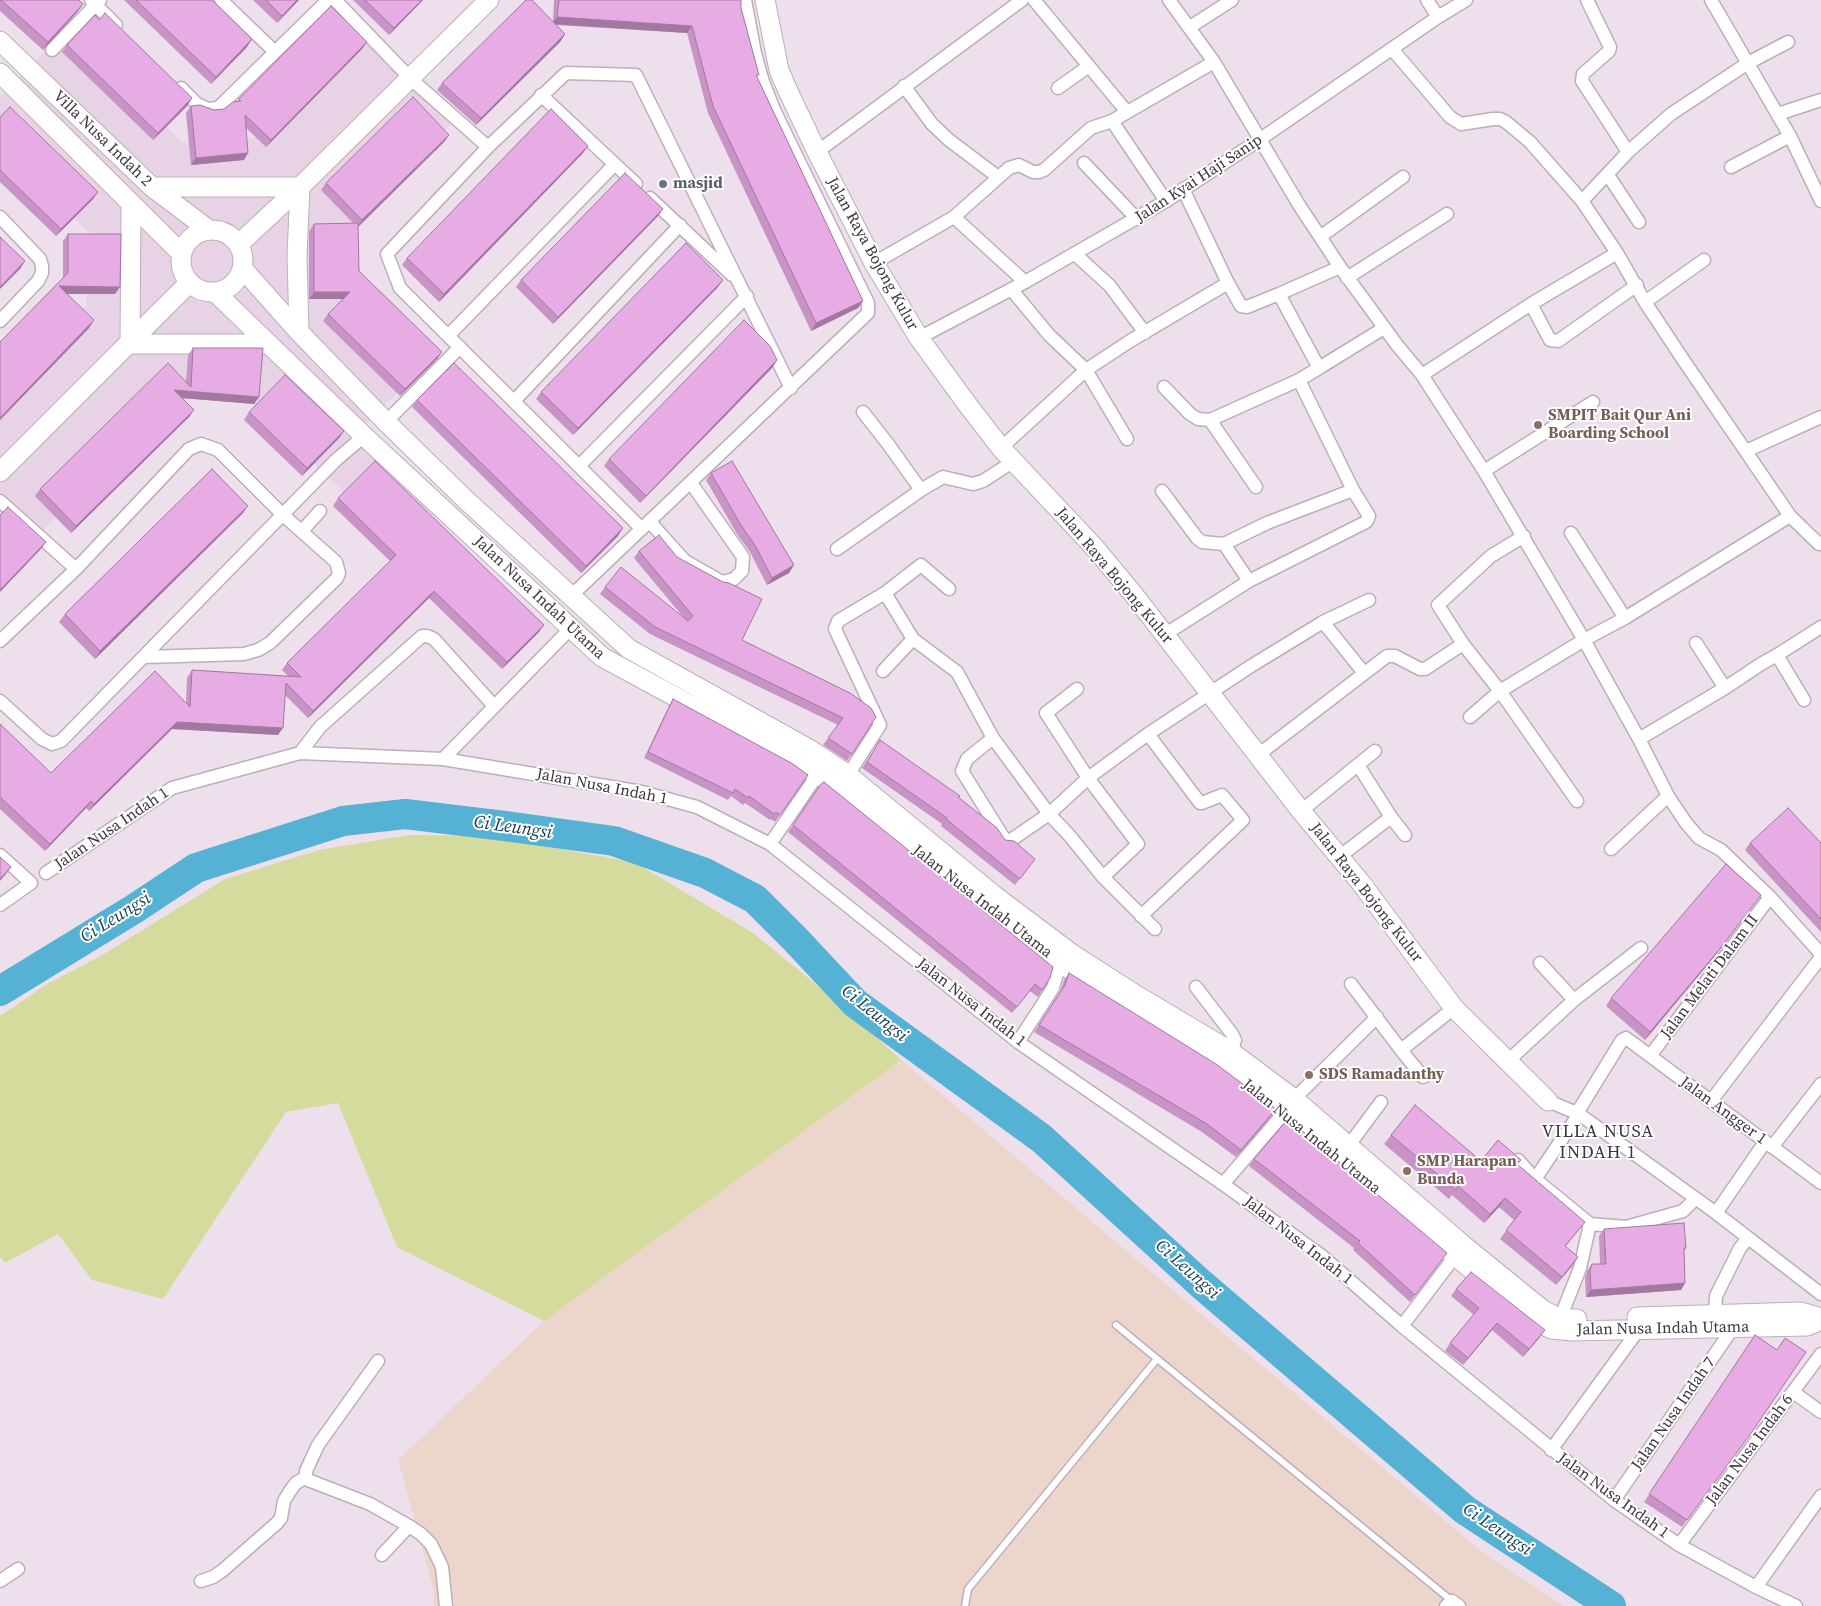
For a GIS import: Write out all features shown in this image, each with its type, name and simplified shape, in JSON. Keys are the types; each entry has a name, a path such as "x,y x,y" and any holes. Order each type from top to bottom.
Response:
{"street":[{"path":"221,0 274,51"},
{"path":"170,77 197,104 208,109 218,108 328,0"},
{"path":"335,0 411,79 488,147"},
{"path":"239,244 411,79 489,0"},
{"path":"570,597 867,316 869,309 774,112 755,53 745,0"},
{"name":"Jalan Raya Bojong Kulur","path":"765,0 780,70 817,152 874,263 919,338 967,404 1008,454 1095,548 1134,595 1164,636 1361,884 1454,1008 1548,1102"},
{"path":"817,152 1022,0"},
{"path":"1034,0 1127,112"},
{"path":"1169,0 1214,62 1260,140 1347,278 1422,375 1484,471 1584,640 1668,796 1686,823 1699,838 1721,850 1770,897 1821,955 1710,1101"},
{"path":"1190,27 1232,0"},
{"path":"1427,0 1438,17"},
{"name":"Jalan Kyai Haji Sanip","path":"919,338 1025,282 1166,201 1260,140 1438,17 1466,0"},
{"path":"1587,0 1610,47 1609,51 1583,74 1582,81 1628,152"},
{"path":"1711,0 1778,114 1821,201"},
{"path":"52,50 96,1 123,31"},
{"name":"Villa Nusa Indah 2","path":"0,41 152,187 209,230"},
{"path":"1582,202 1628,152 1671,114 1748,63 1788,42"},
{"path":"1392,49 1450,117 1461,124 1494,119 1506,122 1530,142 1582,202 1617,252 1645,302 1682,358 1790,516 1820,546"},
{"path":"874,263 954,217 1014,165 1039,172 1044,170 1090,128 1112,121 1214,62"},
{"path":"1058,88 1089,66"},
{"path":"691,483 743,557 742,571 734,579 722,582 685,561 580,466 400,288 387,254 488,147 566,72 636,75 791,388"},
{"name":"Villa Nusa Indah 2","path":"0,73 181,253"},
{"path":"904,86 932,124 949,140 998,177"},
{"path":"542,95 739,282"},
{"path":"1778,114 1821,100"},
{"path":"1112,121 1166,201"},
{"path":"1731,167 1790,136"},
{"path":"1084,163 1136,219"},
{"path":"448,336 615,164"},
{"path":"1608,175 1639,222"},
{"path":"1320,237 1403,177"},
{"path":"152,187 300,187"},
{"path":"299,332 297,256 300,187"},
{"path":"1183,189 1228,283 1239,304 1244,307 1340,267"},
{"path":"130,204 130,344"},
{"path":"1347,278 1447,214"},
{"path":"0,216 40,259 42,266 42,273 38,281 0,321"},
{"path":"954,217 1025,282"},
{"path":"514,401 680,225"},
{"path":"209,230 225,232 239,244 243,260 239,277 225,290 216,292 206,292 189,284 180,264 181,253 187,241 197,233 209,230"},
{"path":"1422,375 1531,304 1617,252"},
{"path":"1075,254 1110,286 1144,332"},
{"path":"1645,302 1704,260"},
{"name":"Jalan Nusa Indah Utama","path":"242,268 299,332 386,422 466,500 629,650 809,749 848,775 893,823 974,898 1060,963 1217,1062 1271,1101 1289,1106 1349,1145 1538,1323 1552,1329 1572,1331 1807,1326 1821,1319"},
{"path":"837,549 942,477 973,484 983,481 1086,370 1144,332 1228,283"},
{"path":"0,472 189,284"},
{"path":"1531,304 1550,340 1558,341 1636,285"},
{"path":"1011,289 1049,335 1086,370 1126,439"},
{"name":"Jalan Nusa Indah Utama","path":"216,292 364,436 570,629 610,662 818,774 893,823 1072,954 1230,1051 1348,1164 1459,1250 1543,1310 1560,1319 1714,1313 1801,1312 1821,1319"},
{"path":"1279,294 1318,368"},
{"path":"580,466 747,296"},
{"path":"1164,387 1190,414 1198,419 1210,420 1298,380 1384,328"},
{"path":"130,344 269,344"},
{"path":"386,422 460,347"},
{"path":"1164,636 1249,581 1366,522 1369,516 1353,490 1298,380"},
{"path":"1484,471 1593,402"},
{"path":"863,412 921,490"},
{"path":"1746,451 1821,417"},
{"path":"1210,420 1256,487"},
{"path":"0,701 42,739 52,744 61,742 336,460 364,436"},
{"path":"0,641 76,569 189,449 201,444 218,450 283,515 336,562 339,573 337,578 270,643 258,650 244,654 144,658"},
{"path":"1162,492 1197,538 1202,542 1224,544 1267,523 1353,490"},
{"path":"0,501 76,569"},
{"path":"302,531 320,511"},
{"path":"1470,717 1500,691 1584,640 1625,618 1790,516"},
{"path":"1572,533 1625,618"},
{"path":"1524,536 1492,556 1438,605 1463,644 1500,691 1577,801"},
{"path":"1224,544 1249,581"},
{"path":"848,775 880,725 835,629 838,621 884,594 921,565 948,589"},
{"path":"884,594 913,639 957,672 993,738 1048,814 1069,835 1103,877 1155,929"},
{"path":"993,738 967,759 962,772 1004,840 1011,840 1048,814 1088,778 1148,734 1251,666 1323,622 1368,600"},
{"path":"1323,622 1364,673"},
{"path":"1639,739 1725,688 1821,627"},
{"path":"443,759 570,629"},
{"path":"300,753 320,727 422,636 434,639 494,706"},
{"path":"883,671 913,639"},
{"path":"1696,643 1725,688"},
{"path":"1258,755 1387,656 1392,655 1420,669 1425,668 1463,644"},
{"path":"1777,655 1804,700"},
{"path":"1077,689 1046,714 1088,778 1138,844 1103,877"},
{"path":"1141,916 1243,820 1222,795 1200,803 1148,734"},
{"path":"1301,810 1375,751"},
{"name":"Jalan Nusa Indah 1","path":"46,873 172,788 300,753 443,759 642,792 697,807 770,844 1018,1042 1223,1184 1322,1256 1402,1326 1614,1500 1679,1545 1756,1587 1796,1606"},
{"path":"1358,766 1405,835"},
{"path":"770,844 818,774"},
{"path":"1611,849 1668,796"},
{"path":"1339,857 1391,817"},
{"path":"0,854 30,883 0,905"},
{"name":"Jalan Melati Dalam II","path":"1650,1056 1770,897"},
{"path":"1508,1061 1574,1000 1641,948"},
{"path":"1018,1042 1053,988 1060,963"},
{"path":"1540,963 1574,1000"},
{"path":"1351,984 1423,1077"},
{"path":"1196,987 1232,1034 1235,1040 1230,1051"},
{"path":"1401,1050 1454,1008"},
{"path":"1223,1184 1289,1106 1377,1017"},
{"name":"Jalan Angger 1","path":"1578,1114 1622,1040 1626,1038 1821,1183"},
{"path":"1716,1213 1769,1144 1821,1084"},
{"path":"1349,1145 1381,1102"},
{"path":"1548,1102 1578,1114 1716,1213 1821,1294"},
{"path":"1535,1179 1578,1114"},
{"path":"1518,1160 1535,1179 1590,1224 1626,1227 1683,1211 1694,1199"},
{"path":"1560,1319 1580,1268 1590,1224"},
{"path":"1714,1313 1716,1296 1740,1248 1748,1238"},
{"path":"1402,1326 1459,1250"},
{"name":"Jalan Nusa Indah 7","path":"1614,1500 1734,1328"},
{"path":"1551,1450 1639,1329"},
{"name":"Jalan Nusa Indah 6","path":"1679,1545 1821,1354"},
{"path":"378,1361 318,1445 306,1471 306,1477 308,1480 370,1504 421,1534 431,1544 442,1567 446,1606"},
{"path":"1793,1392 1821,1412"},
{"path":"201,1581 213,1577 222,1571 277,1523 281,1518 284,1501 290,1491 296,1483 306,1477"},
{"path":"1756,1587 1821,1496"},
{"path":"382,1555 409,1526"},
{"path":"0,1581 18,1569"}],"lane":[{"path":"1116,1326 1452,1604"},
{"path":"965,1606 968,1589 1156,1359"}],"shaded area":[{"path":"363,30 456,119 344,234 345,296 422,367 366,425 439,499 394,541 247,398 176,399 37,536 0,499 0,394 86,306 92,235 0,149 0,96 66,31 183,143 253,138"},
{"path":"901,1060 1481,1551 1564,1606 434,1606 434,1591 398,1460 544,1321"}],"green space":[{"path":"408,835 485,836 634,862 753,933 845,1008 901,1060 544,1321 397,1247 338,1103 286,1112 163,1299 92,1280 58,1234 5,1263 0,1257 0,1016 49,983 99,957 225,879 319,850"}],"building":[{"path":"1,0 79,0 83,4 48,42"},
{"path":"136,0 212,0 252,39 216,77"},
{"path":"266,0 297,0 282,16"},
{"path":"365,0 422,0 394,28"},
{"path":"526,0 532,0 565,34 481,118 442,83"},
{"path":"559,0 741,0 741,8 759,75 756,75 863,301 816,323 713,106 692,26 557,17"},
{"path":"331,6 367,42 271,140 245,115 248,153 196,158 191,106 200,105 214,110 224,109 233,102 241,101 239,99"},
{"path":"105,13 192,98 158,133 67,45 95,15 99,20"},
{"path":"413,97 449,135 362,220 326,183"},
{"path":"10,107 98,192 61,229 0,170 0,117"},
{"path":"551,109 588,146 444,294 407,258"},
{"path":"625,173 663,209 558,317 521,280"},
{"path":"358,223 359,271 442,352 405,389 328,314 350,292 314,292 314,224"},
{"path":"68,234 121,234 120,287 59,286 94,320 0,418 0,342 68,273"},
{"path":"0,237 25,261 0,287"},
{"path":"686,243 723,280 578,428 541,392"},
{"path":"744,320 770,346 777,360 646,496 609,459"},
{"path":"193,348 263,348 259,397 174,390 194,410 76,526 40,489 168,363 191,387"},
{"path":"454,363 623,528 586,566 417,400"},
{"path":"285,375 344,431 307,468 249,412"},
{"path":"375,461 544,625 507,662 434,591 313,711 286,683 283,728 177,722 94,804 91,801 50,844 0,797 0,724 51,773 155,671 190,707 192,670 301,677 287,663 396,555 338,498"},
{"path":"732,461 794,565 772,578 755,545 742,527 711,473"},
{"path":"212,469 248,506 100,651 65,614"},
{"path":"8,507 46,542 0,590 0,515"},
{"path":"659,535 677,557 723,582 762,599 742,640 850,693 871,708 876,717 852,754 828,738 843,718 655,627 605,587 621,567 688,621 693,616 639,551"},
{"path":"673,699 793,764 808,775 780,815 776,812 774,814 749,796 748,798 735,789 733,793 648,752"},
{"path":"880,740 960,796 958,797 997,828 1005,840 1014,841 1035,859 1020,879 947,818 867,762"},
{"path":"824,782 1053,967 1050,978 1042,990 1035,984 1017,1007 793,825"},
{"path":"1788,808 1821,843 1821,919 1750,843"},
{"path":"0,857 11,867 0,879"},
{"path":"1726,864 1761,895 1719,950 1650,1032 1611,998"},
{"path":"1069,973 1216,1064 1276,1109 1241,1150 1207,1124 1039,1025 1065,985"},
{"path":"1415,1105 1481,1161 1498,1140 1521,1160 1517,1164 1585,1222 1565,1246 1578,1257 1562,1277 1506,1230 1521,1212 1505,1198 1490,1214 1458,1186 1456,1190 1391,1135"},
{"path":"1288,1119 1447,1253 1415,1295 1358,1243 1360,1241 1254,1159"},
{"path":"1684,1223 1686,1248 1684,1248 1685,1283 1591,1290 1590,1271 1592,1264 1606,1264 1604,1229"},
{"path":"1471,1272 1545,1330 1529,1349 1497,1323 1468,1358 1450,1343 1479,1308 1456,1289"},
{"path":"1755,1335 1777,1350 1785,1338 1806,1352 1754,1429 1687,1520 1649,1494"}],"waterway":[{"name":"Ci Leungsi","path":"0,991 134,909 196,868 343,821 405,814 614,841 705,873 755,899 855,1003 1041,1138 1201,1284 1465,1510 1611,1606"}],"place":[{"name":"masjid","path":"663,184"},
{"name":"SMPIT Bait Qur Ani Boarding School","path":"1538,425"},
{"name":"SDS Ramadanthy","path":"1309,1075"},
{"name":"SMP Harapan Bunda","path":"1407,1171"}],"district":[{"name":"VILLA NUSA INDAH 1","path":"1598,1142"}]}
